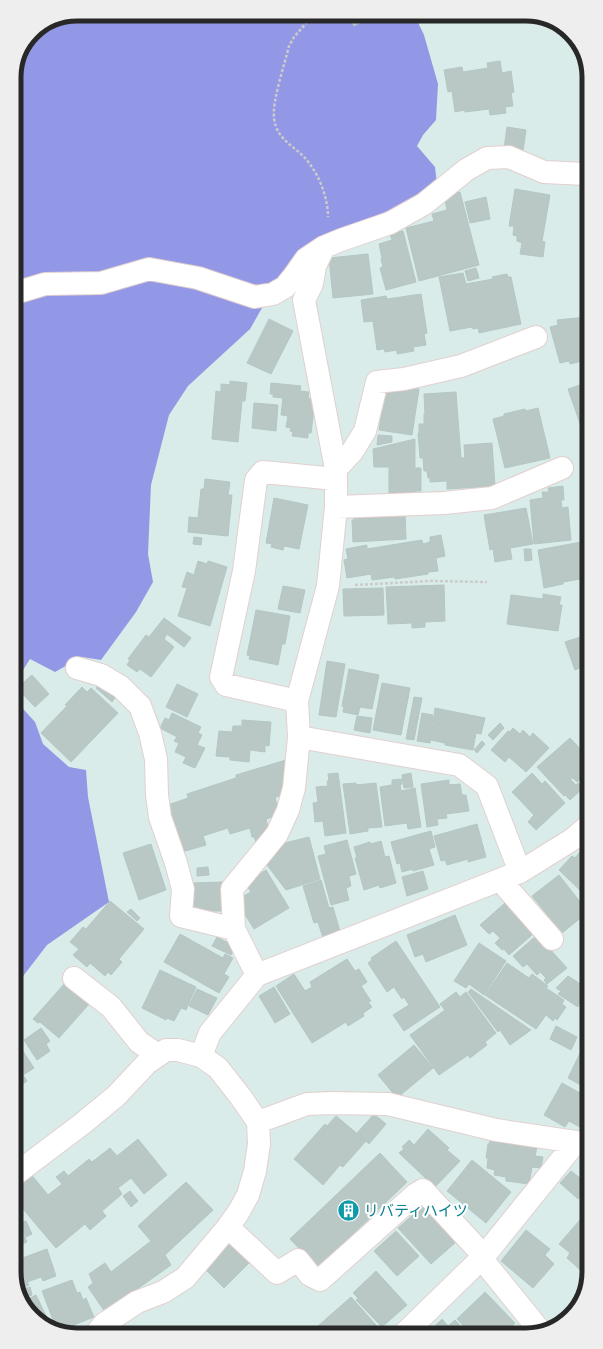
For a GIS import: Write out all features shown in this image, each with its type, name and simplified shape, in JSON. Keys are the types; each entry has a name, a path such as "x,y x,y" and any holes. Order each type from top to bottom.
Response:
{"street":[{"path":"21,291 45,284 101,283 149,270 198,278 255,297 273,294 285,287 306,259 324,247 347,237 390,223 424,204 466,170 487,158 509,157 544,172 582,174"},
{"path":"257,975 234,929 232,889 277,834 288,810 294,788 299,737 296,701 328,586 336,508 336,474 304,300 312,284 315,266 324,247"},
{"path":"336,474 365,431 377,382 404,379 461,366 536,337"},
{"path":"336,508 444,503 492,498 562,468"},
{"path":"296,701 226,685 221,677 244,571 256,480 263,472 336,474"},
{"path":"77,668 101,675 121,687 140,706 150,732 156,759 157,795 160,817 183,888 181,916 234,929"},
{"path":"299,737 459,764 487,786 510,876 552,939"},
{"path":"201,1056 210,1033 257,975 510,876 573,839 582,831"},
{"path":"74,978 110,1007 139,1042 158,1056"},
{"path":"21,1170 116,1096 147,1063 166,1050 178,1050 201,1056 218,1068 258,1122 259,1144 255,1170 248,1195 228,1227 185,1278 162,1292 137,1302 104,1324 101,1328"},
{"path":"258,1122 307,1104 388,1104 496,1130 582,1143"},
{"path":"410,1328 483,1257 582,1143"},
{"path":"228,1227 277,1273 298,1260 310,1275 320,1280 416,1194 423,1190 483,1257 537,1327"}],"path":[{"path":"308,21 294,37 289,46 274,106 274,118 279,133 285,142 309,162 323,188 328,205 328,223 324,247"},
{"path":"328,586 430,581 487,582"}],"shaded area":[{"path":"77,21 417,21 424,35 438,84 436,120 423,135 417,146 435,167 437,184 405,204 339,229 317,240 276,283 250,329 188,386 169,415 151,485 148,554 153,582 136,612 101,660 82,657 55,672 30,659 21,673 21,73 27,52 40,35 49,29 66,22"},
{"path":"21,707 35,722 43,744 69,767 86,770 88,797 109,902 47,945 21,979"}],"building":[{"path":"351,21 363,21 354,26"},
{"path":"500,61 502,73 511,71 514,92 511,93 513,106 505,107 506,113 490,115 489,109 455,112 452,91 448,92 444,70 462,67 463,72 488,68 487,63"},
{"path":"507,127 526,130 523,151 504,149"},
{"path":"515,189 550,195 542,241 545,242 543,257 520,254 522,243 517,241 517,236 513,235 514,226 509,226"},
{"path":"460,192 479,265 419,281 406,228 434,221 432,214 447,210 444,196"},
{"path":"486,197 490,219 470,223 465,202"},
{"path":"403,231 416,282 386,290 380,268 383,267 379,244 392,240 390,234"},
{"path":"368,254 373,294 333,298 329,258"},
{"path":"476,268 479,278 468,281 465,271"},
{"path":"463,273 466,284 493,279 492,277 507,274 508,277 511,277 521,324 479,333 478,328 473,329 472,327 450,331 439,277"},
{"path":"421,294 427,333 424,334 426,345 413,347 414,351 397,354 397,350 385,352 384,349 377,350 373,321 364,322 361,300 386,296 387,299"},
{"path":"582,317 582,361 570,364 569,361 560,363 550,327 558,325 557,320"},
{"path":"269,319 293,331 271,374 247,363"},
{"path":"230,381 247,383 245,401 242,401 238,442 212,439 216,391 221,392 221,384 230,385"},
{"path":"271,383 301,386 300,391 309,392 308,398 312,399 311,409 314,409 311,433 308,433 308,438 292,436 293,432 290,431 291,428 286,427 288,416 281,415 283,398 273,397 273,394 270,394"},
{"path":"582,384 582,429 568,389"},
{"path":"386,385 419,389 412,435 379,430"},
{"path":"456,392 461,458 465,458 464,445 492,443 495,486 447,489 447,481 430,482 427,471 424,471 423,458 420,458 418,433 419,424 424,424 424,394"},
{"path":"254,403 278,405 276,431 252,428"},
{"path":"538,408 550,458 505,468 493,419 504,416 504,414 525,409 526,411"},
{"path":"378,435 392,436 392,442 377,445"},
{"path":"415,439 415,468 421,468 421,491 415,491 415,497 389,497 389,467 374,467 373,449"},
{"path":"205,479 230,482 228,495 232,495 228,536 188,532 189,517 198,518 201,489 204,489"},
{"path":"563,486 564,500 561,500 562,508 568,507 571,540 534,544 530,500 543,498 542,492 549,492 548,488"},
{"path":"274,498 308,505 299,549 284,546 283,550 271,547 272,544 266,543"},
{"path":"526,508 533,544 510,548 512,559 495,562 493,549 490,550 484,515"},
{"path":"405,511 406,539 353,542 352,520 354,520 354,514"},
{"path":"441,535 445,556 436,558 438,571 395,579 394,577 372,580 371,574 347,578 344,560 348,559 346,549 367,545 367,549 422,540 423,544 430,542 430,537"},
{"path":"194,537 202,538 201,545 193,544"},
{"path":"582,542 582,579 563,582 563,584 544,588 538,550"},
{"path":"524,549 531,549 532,560 525,561"},
{"path":"198,561 207,564 208,561 227,567 210,626 178,616 187,588 182,587 187,572 194,575"},
{"path":"444,585 445,621 425,622 425,627 412,628 412,623 388,624 386,587"},
{"path":"283,586 305,590 300,613 278,609"},
{"path":"383,588 384,615 344,616 343,589"},
{"path":"543,594 561,597 559,605 562,605 558,631 507,624 511,595 543,599"},
{"path":"256,610 290,616 285,644 282,644 278,665 249,659 250,656 247,655"},
{"path":"164,618 191,638 184,647 167,634 164,639 174,647 151,677 140,669 137,672 127,665 130,660 128,659 146,635 149,637"},
{"path":"582,637 582,667 575,670 565,642"},
{"path":"327,661 345,664 336,717 319,715"},
{"path":"349,669 379,675 372,709 360,707 358,715 343,712 344,707 342,706"},
{"path":"32,675 49,694 35,707 21,692 21,685"},
{"path":"101,682 116,696 112,702 96,688"},
{"path":"382,683 410,688 401,735 373,730"},
{"path":"177,684 198,694 187,717 166,707"},
{"path":"82,687 87,692 91,688 118,713 71,762 41,733 67,706 65,705"},
{"path":"414,697 422,698 414,740 406,739"},
{"path":"435,708 485,718 481,734 476,733 473,750 445,745 445,743 431,740"},
{"path":"172,713 201,727 198,733 202,735 197,745 205,748 195,768 183,763 186,757 175,752 179,743 174,741 177,737 160,728 165,718 169,720"},
{"path":"422,713 433,715 430,743 417,741"},
{"path":"357,716 372,718 370,733 354,730"},
{"path":"242,720 271,722 269,746 265,745 265,752 250,750 249,762 230,760 230,757 216,756 219,731 232,732 233,726 242,726"},
{"path":"500,723 504,728 493,740 488,735"},
{"path":"513,728 520,734 523,730 530,737 533,733 549,748 526,772 509,757 505,762 491,750 508,731 510,732"},
{"path":"570,738 582,751 582,758 579,761 582,764 582,778 577,782 573,778 570,779 576,785 578,783 582,789 570,800 565,795 564,796 537,767"},
{"path":"482,741 485,744 477,753 474,750"},
{"path":"286,760 288,785 286,795 275,797 279,815 266,819 269,832 265,840 256,842 254,837 252,837 250,828 230,834 228,828 203,836 206,845 182,852 168,805 188,798 187,794 236,778 236,775"},
{"path":"338,773 346,833 325,836 323,821 315,822 313,803 318,802 316,787 328,786 328,774"},
{"path":"411,773 413,787 404,788 402,775"},
{"path":"532,773 542,784 545,781 565,803 536,830 528,822 534,815 512,792"},
{"path":"402,779 402,784 400,785 401,791 415,788 421,827 408,829 407,823 385,826 380,787 392,785 392,780"},
{"path":"449,780 449,785 460,784 462,795 466,795 469,811 446,814 447,818 437,819 438,825 427,827 421,784"},
{"path":"356,783 356,785 376,783 382,827 368,828 368,831 350,834 343,784"},
{"path":"477,824 486,857 468,862 468,859 447,865 445,860 441,861 434,836"},
{"path":"431,831 435,847 429,849 434,865 413,871 413,869 402,872 400,863 397,864 391,842"},
{"path":"309,837 320,879 286,890 264,861 281,844"},
{"path":"347,840 356,874 349,876 351,886 346,888 349,900 331,905 318,856 326,854 324,846"},
{"path":"381,841 385,857 389,856 396,883 380,888 379,885 364,890 355,858 357,858 354,847 370,842 371,844"},
{"path":"151,844 166,890 139,900 123,853"},
{"path":"580,852 582,854 582,892 559,870 572,856 575,858"},
{"path":"208,867 209,875 197,876 197,868"},
{"path":"266,870 289,908 254,929 239,905 238,899 251,892 245,883"},
{"path":"423,871 428,889 407,896 402,877"},
{"path":"559,875 582,904 582,917 562,933 532,896"},
{"path":"321,880 329,908 333,907 341,935 324,941 318,922 314,923 303,886"},
{"path":"224,882 224,911 191,911 191,883"},
{"path":"110,901 144,929 119,959 122,962 111,975 108,972 105,976 90,963 87,967 73,955 79,949 70,942 83,927 86,929"},
{"path":"505,903 533,934 509,955 504,949 502,950 495,943 500,938 493,931 489,934 480,925"},
{"path":"131,909 140,918 137,921 127,912"},
{"path":"455,915 467,945 426,962 423,954 415,957 407,935"},
{"path":"180,934 223,958 225,954 233,958 224,974 229,977 219,993 164,962"},
{"path":"537,935 567,968 547,984 544,980 546,978 540,972 537,975 527,964 523,967 513,956"},
{"path":"217,937 236,947 231,955 212,946"},
{"path":"396,941 440,1007 404,1031 393,1015 409,1005 404,997 402,999 394,987 387,992 368,963 372,960 371,958"},
{"path":"479,943 506,961 484,995 469,984 466,988 454,981"},
{"path":"347,959 355,971 359,969 367,982 361,986 371,1001 368,1002 372,1007 363,1013 364,1016 348,1026 346,1022 312,1043 276,986 294,974 305,991 312,987 310,982"},
{"path":"507,963 529,978 532,974 548,986 546,988 564,1000 562,1004 566,1007 557,1020 555,1018 553,1021 546,1015 536,1029 485,995"},
{"path":"160,970 196,987 186,1010 181,1008 174,1021 167,1018 166,1020 142,1008"},
{"path":"568,976 582,985 582,1002 580,1001 578,1007 558,994 561,991 556,988"},
{"path":"66,982 90,1003 59,1038 40,1022 38,1023 33,1019"},
{"path":"274,987 290,1014 275,1023 259,996"},
{"path":"197,989 217,998 208,1015 189,1006"},
{"path":"471,989 531,1030 510,1045 500,1030 498,1032 468,992"},
{"path":"456,992 460,997 466,992 496,1033 485,1042 487,1045 470,1058 468,1055 439,1075 410,1035 445,1010 440,1004"},
{"path":"556,1026 577,1037 571,1050 550,1039"},
{"path":"41,1028 50,1041 46,1044 50,1051 37,1060 24,1040"},
{"path":"414,1045 433,1068 397,1098 378,1075"},
{"path":"21,1048 34,1068 23,1075 27,1081 21,1085"},
{"path":"582,1049 582,1086 568,1078"},
{"path":"562,1083 582,1094 582,1128 569,1121 565,1127 544,1115"},
{"path":"374,1114 386,1124 369,1144 357,1133"},
{"path":"336,1116 366,1141 343,1167 340,1165 323,1185 294,1159 325,1124 327,1126"},
{"path":"428,1129 449,1148 447,1150 460,1161 435,1187 399,1153 404,1149 402,1147 409,1140 414,1145"},
{"path":"494,1138 507,1140 507,1143 537,1147 535,1156 543,1157 541,1168 532,1167 529,1184 506,1181 506,1177 494,1175 495,1170 487,1168 488,1158 486,1158 488,1144 490,1141 493,1141"},
{"path":"138,1139 167,1175 144,1194 131,1178 118,1188 122,1194 102,1211 106,1216 90,1230 85,1224 56,1248 21,1207 21,1181 30,1173 48,1195 62,1184 56,1177 64,1171 68,1176 89,1159 92,1162 110,1148 117,1156"},
{"name":"リバティハイツ","path":"380,1153 407,1182 318,1268 290,1239"},
{"path":"472,1160 511,1192 486,1223 447,1191"},
{"path":"571,1171 582,1180 582,1194 578,1199 560,1183"},
{"path":"186,1182 213,1210 165,1255 171,1265 105,1312 88,1287 93,1283 89,1274 105,1263 111,1272 151,1241 138,1226"},
{"path":"130,1191 138,1201 131,1207 123,1196"},
{"path":"423,1206 456,1242 431,1264 398,1228"},
{"path":"582,1218 582,1271 567,1258 570,1253 559,1244"},
{"path":"26,1221 32,1234 26,1237 21,1223"},
{"path":"21,1229 27,1242 21,1244"},
{"path":"526,1230 550,1249 545,1255 554,1264 533,1288 501,1261"},
{"path":"396,1231 419,1256 397,1276 374,1251"},
{"path":"231,1237 255,1257 224,1288 204,1268"},
{"path":"47,1249 56,1276 43,1281 41,1277 27,1282 29,1285 23,1287 21,1259"},
{"path":"376,1271 407,1305 382,1327 356,1300 358,1298 353,1293"},
{"path":"72,1280 77,1293 80,1292 83,1300 86,1298 94,1317 68,1327 56,1324 54,1323 42,1291"},
{"path":"30,1287 32,1295 27,1297 24,1289"},
{"path":"485,1292 515,1323 510,1328 465,1328 457,1319"},
{"path":"36,1295 48,1319 35,1309 28,1299"},
{"path":"351,1297 379,1328 367,1327 316,1328"},
{"path":"442,1319 448,1326 455,1320 462,1328 437,1328 435,1326"}],"place":[{"name":"リバティハイツ","path":"349,1211"}]}
